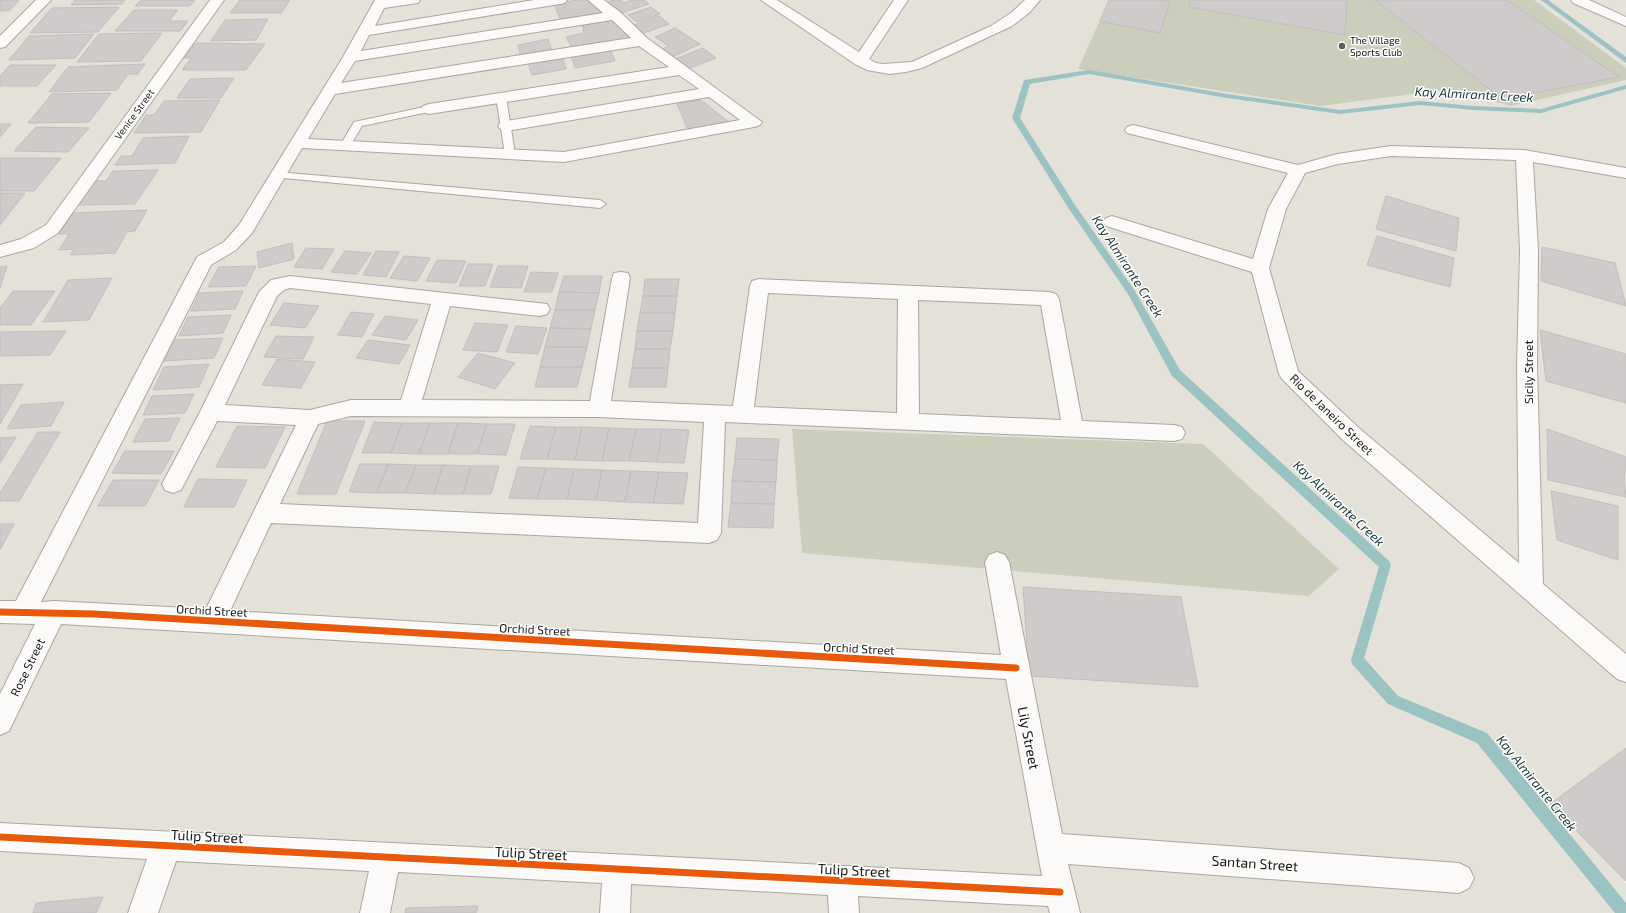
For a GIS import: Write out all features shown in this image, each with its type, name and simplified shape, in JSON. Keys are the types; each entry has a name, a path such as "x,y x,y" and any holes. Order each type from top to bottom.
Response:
{"street":[{"path":"0,44 44,0"},
{"name":"Venice Street","path":"0,250 22,246 36,240 52,229 217,0"},
{"path":"24,611 204,261 230,246 246,230 277,175 350,57 381,3 413,0"},
{"path":"363,32 560,0"},
{"path":"297,143 346,144 564,157 754,122 642,41 616,15 595,0"},
{"path":"768,0 860,61 872,68 884,70 900,69 918,65 997,28 1015,18 1033,0"},
{"path":"860,61 901,0"},
{"path":"1578,0 1626,22"},
{"path":"350,57 616,15"},
{"path":"329,90 642,41"},
{"path":"429,109 681,70"},
{"path":"506,126 712,92"},
{"path":"1133,130 1298,170 1337,159 1391,151 1524,155 1626,173"},
{"name":"Sicily Street","path":"1524,155 1529,251 1527,366 1531,588"},
{"path":"1112,222 1260,268 1277,209 1298,170"},
{"name":"Rio de Janeiro Street","path":"1260,268 1289,374 1352,436 1626,670"},
{"path":"599,409 621,278"},
{"path":"173,484 211,412 269,292 278,285 290,282 540,309"},
{"path":"742,414 759,286 908,292 1049,298 1073,428"},
{"path":"908,292 908,421"},
{"path":"409,409 442,299"},
{"path":"211,412 310,418 351,408 599,409 1174,433"},
{"path":"264,513 709,533 715,413"},
{"path":"213,621 310,418"},
{"name":"Lily Street","path":"997,562 1050,848 1062,902"},
{"name":"Orchid Street","path":"0,612 54,612 1016,668"},
{"name":"Rose Street","path":"0,722 54,612"},
{"name":"Tulip Street","path":"0,837 842,881 1062,902"},
{"path":"143,913 167,845"},
{"name":"Santan Street","path":"1050,848 1459,878"},
{"path":"375,913 386,857"},
{"path":"615,913 617,870"},
{"path":"842,881 844,913"}],"lane":[{"path":"501,97 510,154"},
{"path":"346,144 358,124 429,109"},
{"path":"277,175 600,204"}],"green space":[{"name":"The Village Sports Club","path":"1109,0 1534,0 1626,68 1626,80 1511,106 1451,89 1321,106 1078,69"},
{"path":"792,429 1203,444 1339,569 1309,596 802,553"}],"building":[{"path":"0,0 19,0 10,10 0,11"},
{"path":"75,0 125,0 122,4 71,5"},
{"path":"141,0 195,0 190,6 135,6"},
{"path":"240,0 290,0 281,13 230,13"},
{"path":"576,0 588,0 607,15 562,23 554,4"},
{"path":"614,0 620,0 624,3 632,0 644,0 649,4 618,14 606,3"},
{"path":"1109,0 1160,0 1170,2 1160,33 1100,21"},
{"path":"1191,0 1347,0 1345,35 1189,7"},
{"path":"1375,0 1507,0 1619,77 1502,99"},
{"path":"119,7 98,32 30,33 52,8"},
{"path":"651,7 660,14 637,22 628,15"},
{"path":"134,10 178,10 169,21 188,21 180,31 115,31"},
{"path":"659,16 669,24 641,34 631,26"},
{"path":"612,18 630,39 572,48 566,37 584,33 582,22"},
{"path":"268,19 256,40 211,41 225,20"},
{"path":"675,28 700,44 672,57 660,50 669,46 655,37"},
{"path":"162,33 141,61 77,62 99,34"},
{"path":"94,34 75,58 9,60 29,36"},
{"path":"548,39 552,51 521,57 518,45"},
{"path":"196,43 265,44 246,70 182,70 191,58 183,58"},
{"path":"703,48 716,58 688,69 675,59"},
{"path":"610,49 615,61 575,68 571,55"},
{"path":"562,56 566,69 532,75 528,62"},
{"path":"145,64 138,74 128,74 117,90 49,92 68,67"},
{"path":"10,65 56,65 37,86 0,86 0,76"},
{"path":"234,78 221,98 177,98 190,79"},
{"path":"111,93 89,122 28,123 52,94"},
{"path":"220,100 201,132 134,133 146,115 154,115 164,101"},
{"path":"701,100 729,122 688,130 677,104"},
{"path":"0,124 11,124 0,137"},
{"path":"36,127 89,128 68,152 14,151"},
{"path":"189,136 175,163 115,165 121,156 132,156 143,138"},
{"path":"0,158 61,158 34,191 0,191"},
{"path":"158,170 135,204 78,205 95,181 106,181 113,171"},
{"path":"0,193 25,193 0,225"},
{"path":"1386,196 1459,218 1456,251 1376,229"},
{"path":"147,210 135,231 127,232 115,253 70,255 74,249 59,250 69,234 59,234 73,213"},
{"path":"1377,236 1454,258 1450,287 1367,265"},
{"path":"292,243 294,259 259,268 257,252"},
{"path":"1542,247 1615,263 1626,306 1541,281"},
{"path":"306,248 334,249 322,269 294,267"},
{"path":"345,251 371,253 357,274 331,272"},
{"path":"376,251 399,252 386,277 363,275"},
{"path":"404,256 430,258 417,281 390,278"},
{"path":"437,260 466,261 456,283 426,281"},
{"path":"468,264 493,264 485,286 459,286"},
{"path":"7,266 0,288 0,267"},
{"path":"256,266 246,286 208,287 219,267"},
{"path":"498,266 528,266 521,288 490,287"},
{"path":"531,272 558,273 552,292 524,292"},
{"path":"564,276 602,276 599,293 559,292"},
{"path":"112,278 89,320 43,322 68,280"},
{"path":"645,279 679,279 677,296 643,296"},
{"path":"13,291 55,291 31,325 0,325 0,308"},
{"path":"243,291 235,309 191,311 199,293"},
{"path":"559,292 599,293 595,310 555,310"},
{"path":"643,296 677,296 675,313 640,313"},
{"path":"284,303 319,306 305,328 270,325"},
{"path":"555,310 595,310 591,329 550,328"},
{"path":"351,312 374,314 362,337 338,335"},
{"path":"640,313 675,313 673,331 637,331"},
{"path":"231,315 223,333 179,336 188,317"},
{"path":"385,316 418,320 406,340 372,335"},
{"path":"475,323 508,325 497,352 463,350"},
{"path":"516,326 547,328 538,354 506,352"},
{"path":"550,328 591,329 587,347 545,347"},
{"path":"1540,330 1626,354 1626,403 1546,381"},
{"path":"66,331 50,355 0,356 0,332"},
{"path":"637,331 673,331 670,349 635,349"},
{"path":"276,336 314,337 303,359 264,357"},
{"path":"223,338 214,358 164,361 173,340"},
{"path":"368,340 410,345 399,364 356,358"},
{"path":"545,347 587,347 582,367 540,367"},
{"path":"635,349 670,349 668,368 632,368"},
{"path":"478,353 515,363 495,389 458,377"},
{"path":"277,359 315,362 301,388 262,385"},
{"path":"209,364 199,387 153,390 164,367"},
{"path":"540,367 582,367 577,387 535,387"},
{"path":"632,368 668,368 666,387 629,387"},
{"path":"23,384 0,424 0,385"},
{"path":"194,394 185,413 143,415 152,396"},
{"path":"64,402 51,426 7,429 21,405"},
{"path":"180,418 169,441 133,442 145,419"},
{"path":"327,421 365,421 336,494 297,494"},
{"path":"374,422 402,423 391,453 362,453"},
{"path":"402,423 430,423 419,454 391,453"},
{"path":"430,423 458,423 448,454 419,454"},
{"path":"458,423 487,424 477,454 448,454"},
{"path":"487,424 515,424 506,455 477,454"},
{"path":"237,426 285,427 265,468 216,467"},
{"path":"530,426 556,427 547,459 520,459"},
{"path":"556,427 582,427 575,460 547,459"},
{"path":"582,427 609,428 602,461 575,460"},
{"path":"609,428 636,429 629,461 602,461"},
{"path":"636,429 662,429 657,462 629,461"},
{"path":"662,429 689,430 684,463 657,462"},
{"path":"1547,429 1626,457 1624,481 1626,497 1548,480"},
{"path":"38,432 60,432 19,501 0,501 0,493"},
{"path":"16,437 0,463 0,438"},
{"path":"737,438 779,439 777,460 735,459"},
{"path":"125,451 174,451 161,474 112,473"},
{"path":"735,459 777,460 776,482 732,481"},
{"path":"360,464 388,464 377,493 349,492"},
{"path":"388,464 416,465 405,493 377,493"},
{"path":"416,465 443,465 434,494 405,493"},
{"path":"443,465 471,466 463,494 434,494"},
{"path":"471,466 499,466 491,494 463,494"},
{"path":"518,467 546,468 537,499 509,498"},
{"path":"546,468 574,469 567,499 537,499"},
{"path":"574,469 602,470 596,500 567,499"},
{"path":"602,470 631,471 625,502 596,500"},
{"path":"631,471 659,472 653,503 625,502"},
{"path":"659,472 688,473 683,504 653,503"},
{"path":"198,479 247,480 234,507 184,507"},
{"path":"113,480 159,480 145,506 98,506"},
{"path":"732,481 776,482 774,504 731,503"},
{"path":"1551,491 1618,506 1618,560 1557,540"},
{"path":"731,503 774,504 773,528 728,527"},
{"path":"0,524 14,524 0,550"},
{"path":"1023,587 1181,597 1198,687 1029,676"},
{"path":"1626,748 1626,881 1550,804"},
{"path":"103,897 96,913 33,913 36,903"},
{"path":"478,906 476,913 405,913 406,908"}],"waterway":[{"name":"Kay Almirante Creek","path":"1544,0 1626,61"},
{"name":"Kay Almirante Creek","path":"1625,913 1482,738 1393,700 1357,660 1385,565 1176,373 1132,293 1072,207 1016,118 1027,82 1089,72 1227,96 1340,112 1420,103 1473,108 1541,111 1626,87"}],"cycle path":[{"path":"0,612 94,614 1016,668"},
{"path":"0,837 1060,892"}],"place":[{"name":"The Village Sports Club","path":"1342,46"}]}
